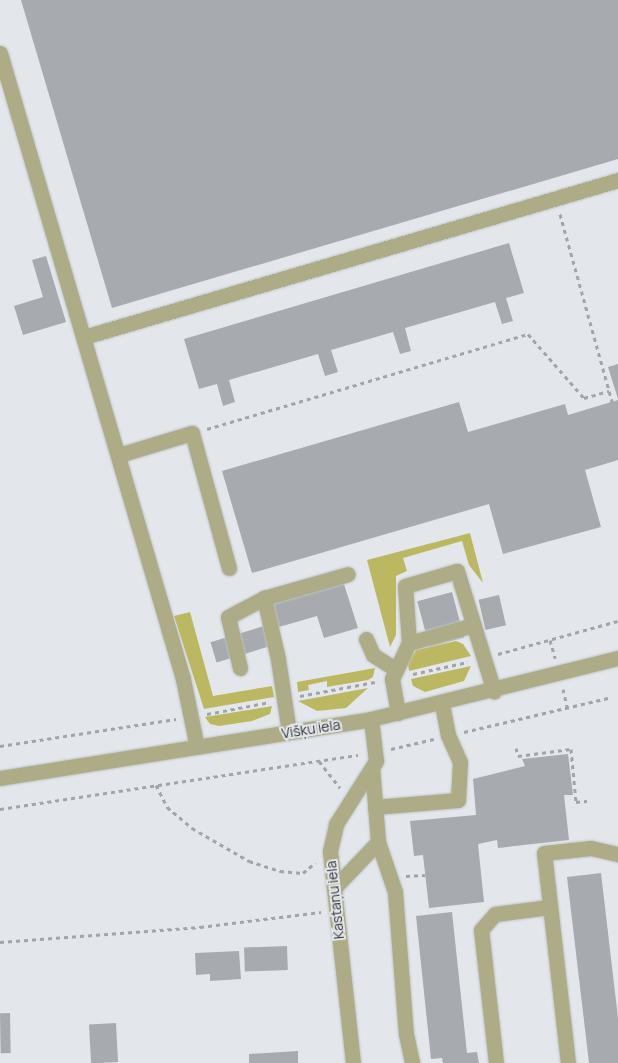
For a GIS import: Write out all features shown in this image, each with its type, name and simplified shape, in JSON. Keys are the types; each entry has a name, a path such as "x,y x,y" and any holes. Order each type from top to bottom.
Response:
{"street":[{"path":"0,53 84,336 193,717 197,747"},
{"path":"84,336 618,180"},
{"path":"118,455 192,433 229,568"},
{"path":"398,713 393,674 409,643 405,586 457,571 494,690"},
{"path":"240,668 228,617 264,598 348,574"},
{"path":"264,598 285,699 289,732"},
{"path":"409,643 474,625"},
{"path":"366,639 373,655 393,674"},
{"name":"Višķu iela","path":"0,778 372,719 442,704 618,658"},
{"path":"376,807 458,800 460,762 448,736 442,704"},
{"path":"372,719 378,842 395,892 406,1034 412,1063"},
{"name":"Kastaņu iela","path":"352,1063 330,854 336,824 373,760"},
{"path":"334,888 378,842"},
{"path":"568,1063 544,852 591,848 618,854"},
{"path":"496,1063 481,930 495,914 550,907"}],"path":[{"path":"556,198 612,402"},
{"path":"192,433 528,334 584,398 609,391"},
{"path":"0,746 193,717 285,699 393,674 485,658 618,621"},
{"path":"550,640 555,659"},
{"path":"563,688 567,707"},
{"path":"0,809 318,761 373,760 448,736 608,698"},
{"path":"516,748 518,756 571,748 576,802 587,801"},
{"path":"318,761 350,800"},
{"path":"156,785 167,807 192,828 249,861 280,871 303,873 330,854"},
{"path":"415,876 425,875"},
{"path":"0,942 200,928 336,910"}],"shaded area":[{"path":"470,533 483,583 469,565 462,541 403,558 407,571 396,576 396,635 390,647 367,560"},
{"path":"190,612 213,696 272,686 274,697 204,709 174,616"},
{"path":"456,641 463,644 471,656 409,671 408,663 416,650"},
{"path":"471,666 464,681 425,692 413,686 411,679"},
{"path":"375,668 373,677 368,680 327,687 327,681 308,685 309,690 298,692 297,682"},
{"path":"368,688 346,708 317,711 298,701"},
{"path":"272,706 270,714 252,721 219,726 210,724 205,717"}],"building":[{"path":"21,0 618,0 618,159 112,308"},
{"path":"509,243 524,293 506,298 513,321 502,324 495,302 405,328 411,351 400,354 393,332 331,350 338,372 325,376 318,354 229,380 235,402 223,406 217,384 199,389 184,339"},
{"path":"46,256 66,322 23,335 14,306 43,297 32,260"},
{"path":"618,364 618,399 608,367"},
{"path":"618,400 618,460 585,470 601,527 503,554 489,504 252,573 222,471 459,402 468,432 565,404 568,415"},
{"path":"343,581 358,628 324,638 317,616 279,627 272,603"},
{"path":"452,592 464,637 429,647 417,601"},
{"path":"499,595 506,625 486,630 479,600"},
{"path":"264,626 270,646 217,662 210,642"},
{"path":"568,754 573,795 564,795 569,840 498,848 497,840 478,844 484,902 429,908 423,855 414,856 410,821 476,815 473,779 525,766 522,759"},
{"path":"601,873 618,1018 618,1063 589,1063 567,877"},
{"path":"452,912 467,1053 477,1052 479,1063 443,1063 442,1058 431,1059 416,916"},
{"path":"287,946 288,970 245,971 244,948"},
{"path":"239,951 241,979 210,981 210,974 196,975 195,953"},
{"path":"0,1013 10,1013 11,1053 1,1053"},
{"path":"116,1023 118,1062 91,1063 89,1024"},
{"path":"298,1051 298,1063 249,1063 249,1054"}]}
